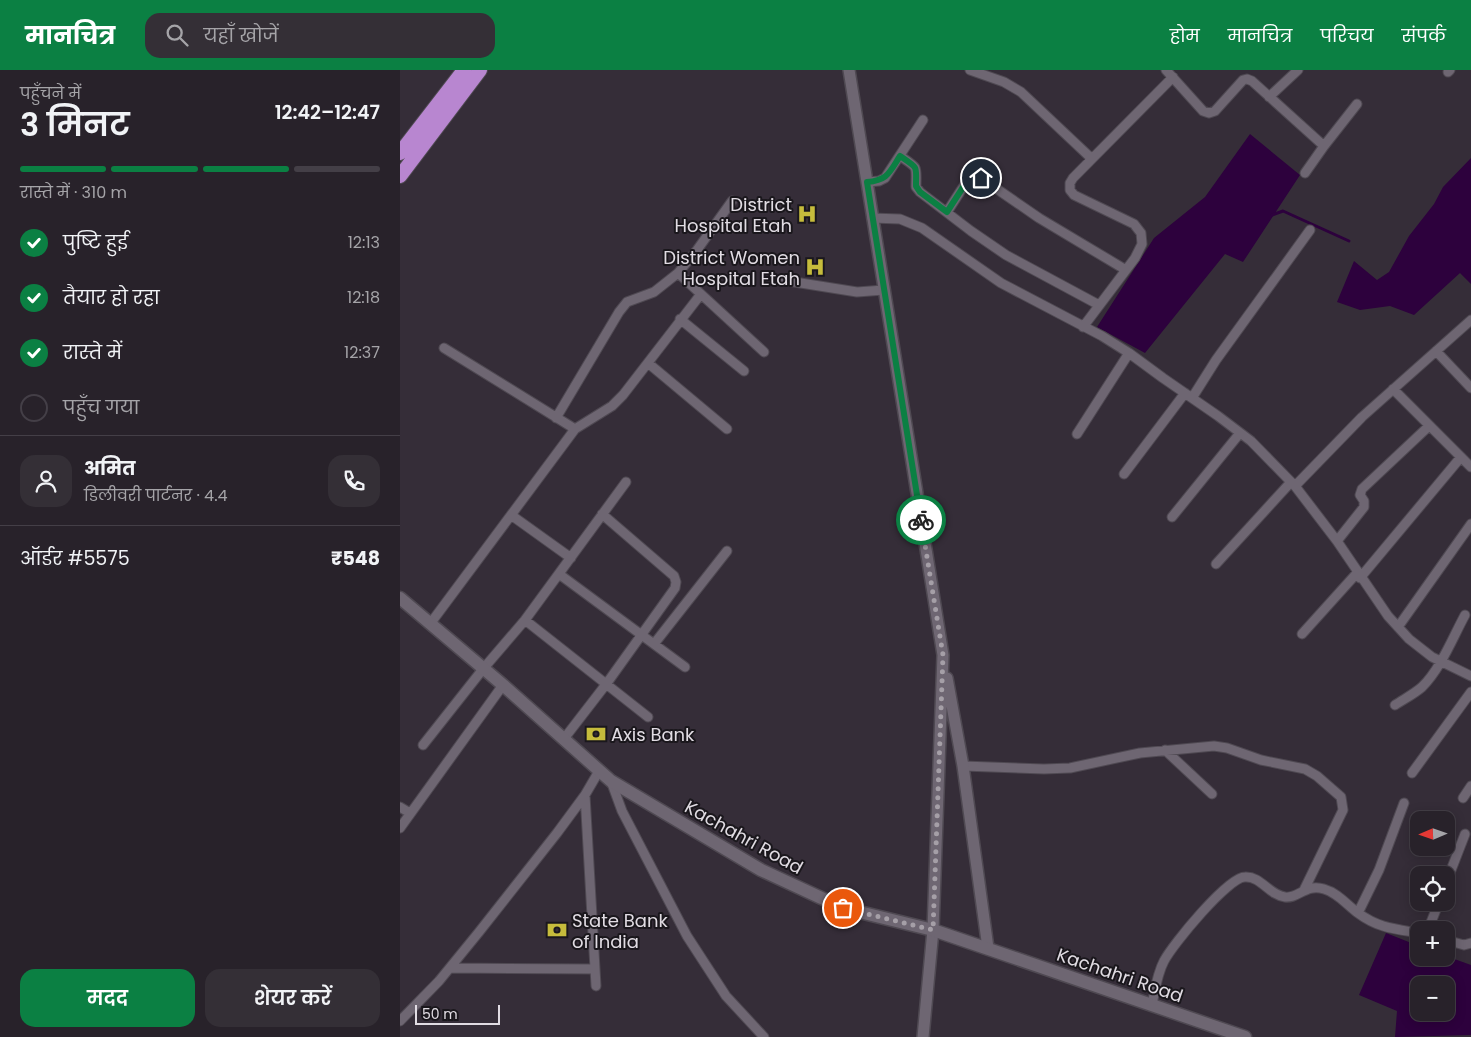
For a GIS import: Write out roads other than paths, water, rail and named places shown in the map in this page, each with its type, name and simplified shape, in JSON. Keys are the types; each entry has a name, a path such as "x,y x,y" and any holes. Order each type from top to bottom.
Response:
{"highway":[{"path":"400,153 464,70"},
{"path":"400,176 480,70"}],"main road":[{"name":"Kachahri Road","path":"400,598 503,684 563,740 611,781 761,870 843,908 933,930 1245,1037"}],"street":[{"path":"849,70 943,655 963,766 988,948"},
{"path":"970,70 1004,82 1021,92 1091,158"},
{"path":"1166,70 1203,111 1209,113 1215,111 1243,80 1248,79 1324,146"},
{"path":"1269,97 1298,70"},
{"path":"1083,326 1135,258 1142,244 1141,233 1134,224 1074,195 1070,190 1070,184 1091,158 1173,77"},
{"path":"1305,173 1357,104"},
{"path":"867,182 879,181 885,178 923,120"},
{"path":"900,156 916,167 916,186 920,192 1006,254 1100,305"},
{"path":"947,212 969,178 975,175 1039,218 1126,270"},
{"path":"556,418 619,312 627,302 654,292 678,273 732,201"},
{"path":"872,218 900,219 922,228 1001,283 1102,336 1129,353 1240,432 1293,484 1337,541 1388,616 1409,639 1440,661 1471,676"},
{"path":"1124,474 1221,352 1310,230"},
{"path":"678,273 764,352"},
{"path":"782,280 857,292 884,290"},
{"path":"430,624 576,429 612,406 701,294"},
{"path":"680,319 744,371"},
{"path":"1216,564 1293,484 1356,423 1471,320"},
{"path":"444,348 576,429"},
{"path":"1436,351 1471,388"},
{"path":"1077,434 1129,353"},
{"path":"648,363 727,429"},
{"path":"1393,389 1471,467"},
{"path":"1337,541 1364,506 1364,501 1360,495 1362,489 1429,426"},
{"path":"1172,516 1240,432"},
{"path":"1302,634 1359,575 1460,457"},
{"path":"422,745 525,620 626,482"},
{"path":"563,740 607,683 675,588 674,576 602,514"},
{"path":"511,515 571,558"},
{"path":"1398,626 1471,524"},
{"path":"654,644 727,551"},
{"path":"559,574 685,667"},
{"path":"1395,705 1421,687 1440,661 1464,615"},
{"path":"525,620 648,717"},
{"path":"923,1037 933,930 943,655"},
{"path":"400,828 503,684"},
{"path":"1412,774 1471,692"},
{"path":"963,766 1070,768 1140,753 1214,746 1227,748 1261,760 1298,767 1318,776 1342,797 1343,810 1304,890"},
{"path":"1165,750 1212,794"},
{"path":"400,1021 450,968 557,834 599,771"},
{"path":"611,781 622,811 687,936 726,996 764,1037"},
{"path":"1463,798 1471,786"},
{"path":"584,795 596,986"},
{"path":"1358,913 1379,870 1404,803"},
{"path":"400,807 410,813"},
{"path":"1453,866 1465,834"},
{"path":"1152,1005 1156,983 1164,961 1214,899 1234,880 1240,877 1248,876 1256,879 1284,897 1290,897 1304,890 1323,888 1333,892 1358,913 1375,924 1390,929 1410,932"},
{"path":"1455,942 1464,945 1471,943"},
{"path":"450,968 595,969"}],"waterway":[{"path":"1272,215 1283,211 1349,241"}],"place":[{"name":"District Hospital Etah","path":"807,214"},
{"name":"District Women Hospital Etah","path":"815,267"},
{"name":"Axis Bank","path":"596,734"},
{"name":"State Bank of India","path":"557,930"}]}
